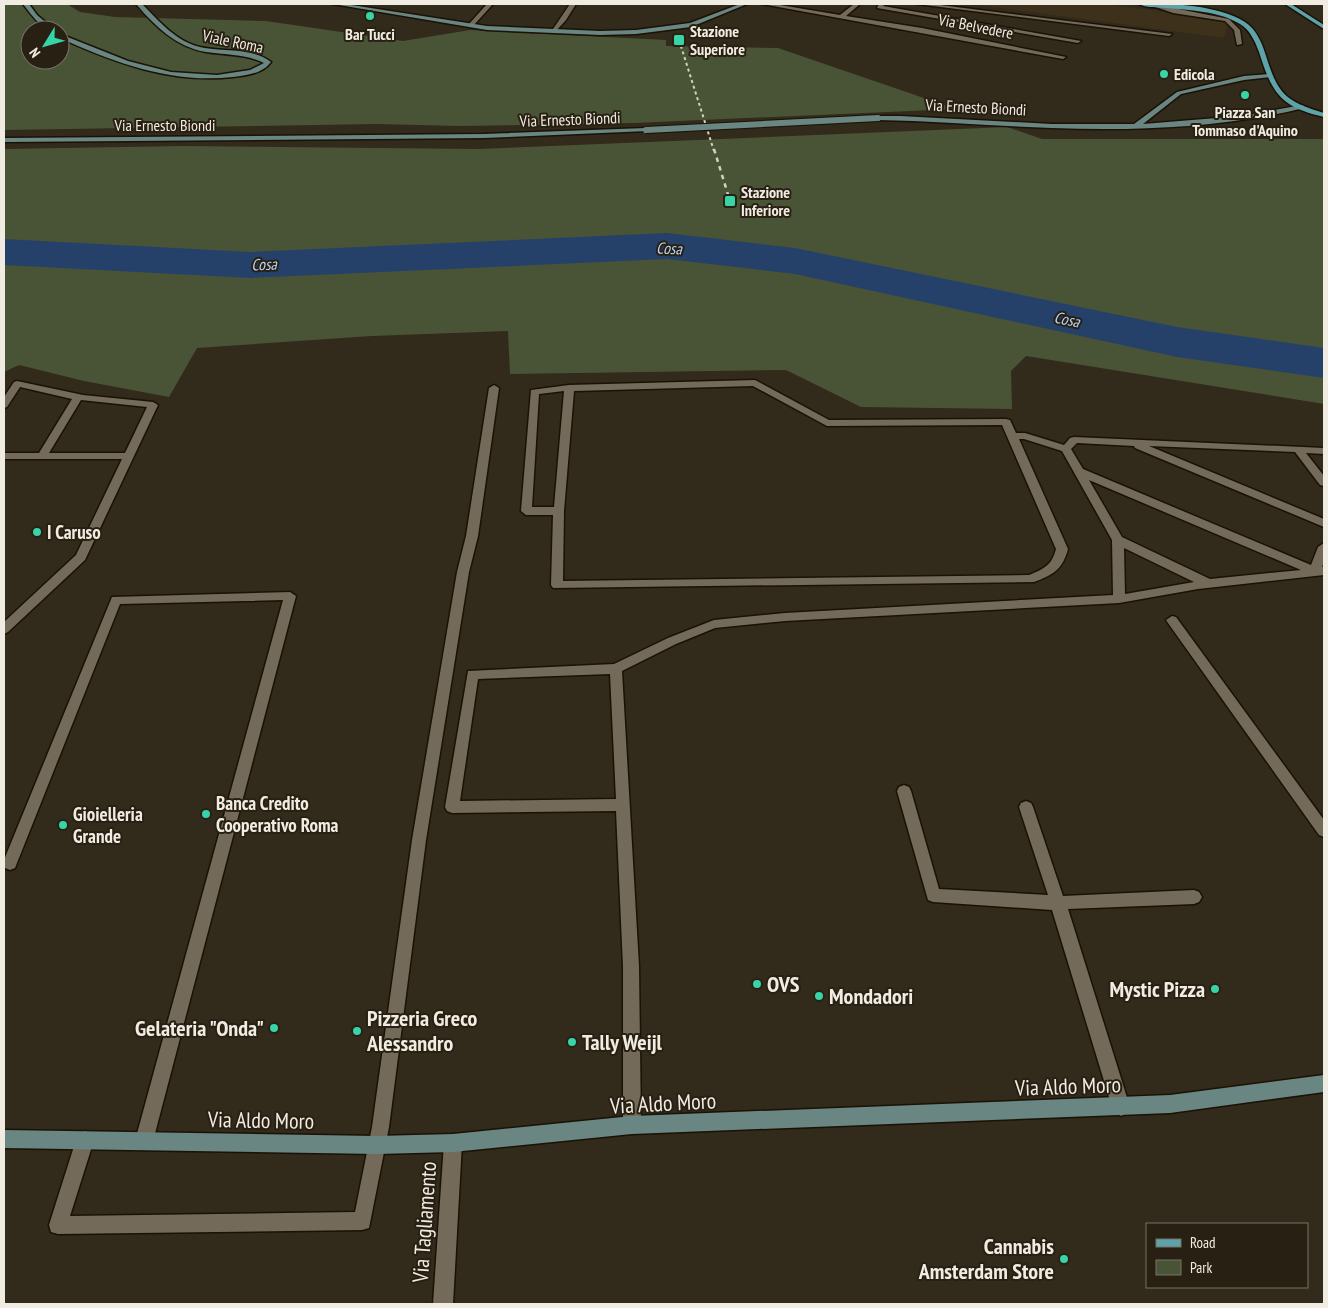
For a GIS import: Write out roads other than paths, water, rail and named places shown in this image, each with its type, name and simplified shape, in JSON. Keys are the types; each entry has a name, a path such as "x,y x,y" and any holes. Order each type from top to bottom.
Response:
{"main road":[{"path":"1142,4 1207,12 1237,19 1246,25 1261,46 1269,76 1282,96 1324,114"},
{"path":"1288,4 1324,27"}],"street":[{"path":"26,4 40,20"},
{"name":"Viale Roma","path":"70,40 103,55 170,75 200,78 220,77 254,71 266,66 268,62 248,56 204,50 187,45 174,38 139,4"},
{"path":"336,4 471,25 526,31 600,33 670,28 699,22 744,4"},
{"path":"471,25 490,4"},
{"path":"553,31 564,19 573,4"},
{"name":"Via Belvedere","path":"765,4 1063,57"},
{"path":"840,17 857,4"},
{"path":"882,4 879,8 1078,41"},
{"path":"920,4 1169,34"},
{"path":"1155,5 1172,11 1227,20 1236,30 1239,44"},
{"path":"1136,126 1179,93 1244,78 1269,76"},
{"name":"Via Ernesto Biondi","path":"4,140 484,136 878,118 924,118 1052,126 1136,126 1259,115 1302,106"},
{"path":"558,511 526,511 534,392 569,388 755,383 827,423 1006,422 1062,549 1060,561 1051,571 1030,579 557,585 558,511 569,388"},
{"path":"4,405 17,384 78,397 153,405 80,557 4,629"},
{"path":"85,1140 73,1185 58,1225 362,1221 389,1074 419,841 463,572 472,536 494,388"},
{"path":"42,456 78,397"},
{"path":"1013,436 1025,436 1066,449 1118,540 1119,599"},
{"path":"1066,449 1074,440 1324,451"},
{"path":"1130,442 1324,523"},
{"path":"1298,449 1324,483"},
{"path":"4,456 129,456"},
{"path":"1078,471 1320,571"},
{"path":"1118,540 1210,584"},
{"path":"1320,571 1324,547"},
{"path":"623,805 452,807 472,674 616,669 672,641 714,624 785,617 1119,599 1210,584 1320,571"},
{"path":"10,863 116,600 290,596 144,1141"},
{"path":"1172,620 1324,830"},
{"path":"616,669 631,966 632,1126"},
{"path":"904,790 933,895 1058,903 1194,897"},
{"path":"1026,807 1058,903 1121,1107"},
{"name":"Via Aldo Moro","path":"4,1139 377,1145 453,1143 632,1126 1170,1104 1324,1083"},
{"name":"Via Tagliamento","path":"443,1304 453,1143"}],"waterway":[{"name":"Cosa","path":"4,252 251,265 667,246 795,261 1177,342 1324,363"}],"railway":[{"path":"679,40 714,151"},
{"path":"714,149 730,201"}],"place":[{"name":"Bar Tucci","path":"370,16"},
{"name":"Stazione Superiore","path":"679,40"},
{"name":"Edicola","path":"1164,74"},
{"name":"Piazza San Tommaso d'Aquino","path":"1245,95"},
{"name":"Stazione Inferiore","path":"730,201"},
{"name":"I Caruso","path":"37,532"},
{"name":"Banca Credito Cooperativo Roma","path":"206,814"},
{"name":"Gioielleria Grande","path":"63,825"},
{"name":"OVS","path":"757,984"},
{"name":"Mystic Pizza","path":"1215,989"},
{"name":"Mondadori","path":"819,996"},
{"name":"Gelateria \"Onda\"","path":"274,1028"},
{"name":"Pizzeria Greco Alessandro","path":"357,1031"},
{"name":"Tally Weijl","path":"572,1042"},
{"name":"Cannabis Amsterdam Store","path":"1064,1259"}]}
